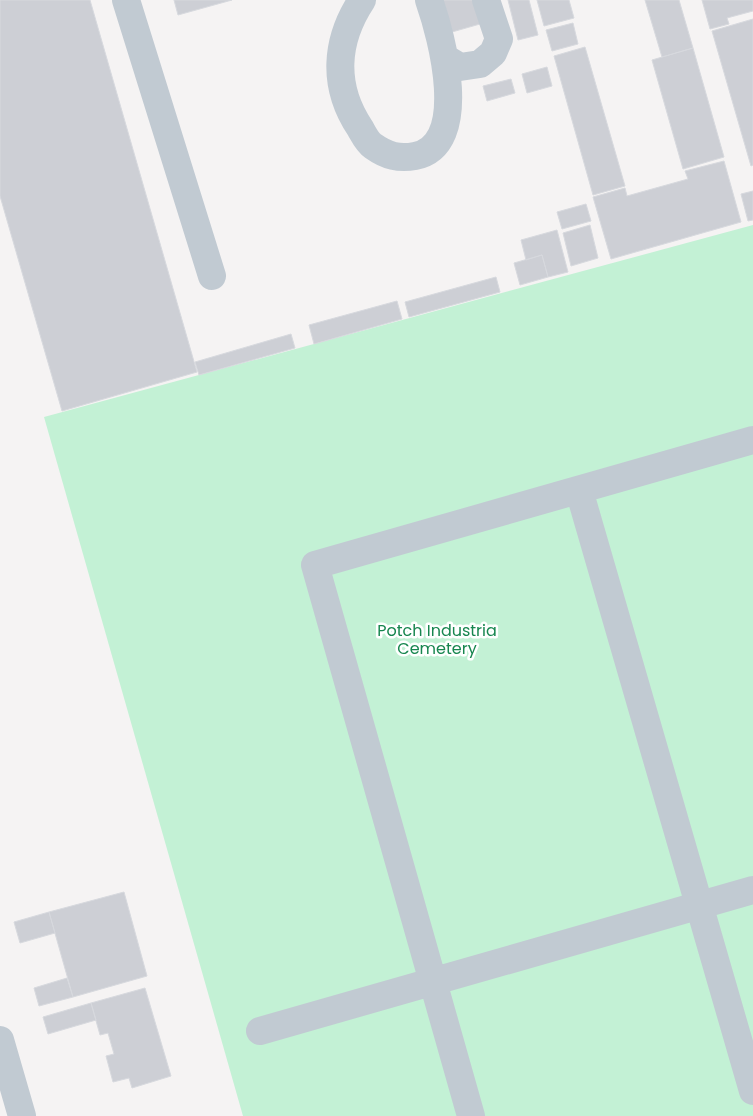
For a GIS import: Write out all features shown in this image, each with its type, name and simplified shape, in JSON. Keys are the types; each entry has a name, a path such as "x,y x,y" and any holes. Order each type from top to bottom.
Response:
{"street":[{"path":"126,0 212,276"},
{"path":"362,0 353,14 341,50 340,78 352,115 372,145 399,158 428,153 441,138 449,112 445,58 429,0"},
{"path":"445,58 460,67 480,64 493,53 499,39 486,0"},
{"path":"471,1116 315,565 753,440"},
{"path":"579,490 753,1091"},
{"path":"260,1031 753,890"},
{"path":"0,1040 22,1116"}],"green space":[{"name":"Potch Industria Cemetery","path":"753,225 753,1116 243,1116 44,417"}],"building":[{"path":"0,0 90,0 197,372 62,411 0,196"},
{"path":"174,0 232,0 178,15"},
{"path":"443,0 474,0 480,24 452,32"},
{"path":"508,0 529,0 538,35 518,40"},
{"path":"537,0 569,0 574,18 544,26"},
{"path":"645,0 679,0 693,48 662,57"},
{"path":"702,0 753,0 753,11 727,18 729,24 710,29"},
{"path":"753,19 753,165 751,166 712,31"},
{"path":"573,23 578,44 552,51 546,30"},
{"path":"585,47 625,186 593,195 554,56"},
{"path":"693,48 724,157 683,169 652,60"},
{"path":"547,67 552,86 527,93 522,74"},
{"path":"511,79 515,93 487,101 483,86"},
{"path":"724,161 741,222 611,259 593,197 625,188 627,196 688,179 685,171"},
{"path":"753,191 753,220 748,221 741,194"},
{"path":"586,204 591,221 562,229 557,212"},
{"path":"590,225 598,258 571,266 563,233"},
{"path":"557,230 568,272 548,277 542,255 526,260 521,240"},
{"path":"542,255 548,277 520,285 514,263"},
{"path":"496,277 500,292 409,317 405,302"},
{"path":"397,301 402,319 314,344 309,325"},
{"path":"291,334 295,348 199,375 195,362"},
{"path":"124,892 147,976 73,997 49,912"},
{"path":"49,912 55,933 20,943 14,922"},
{"path":"67,978 73,997 39,1006 34,988"},
{"path":"145,988 171,1076 132,1088 129,1078 113,1082 106,1056 114,1054 108,1033 100,1035 91,1003"},
{"path":"91,1003 96,1020 48,1034 43,1017"}]}
